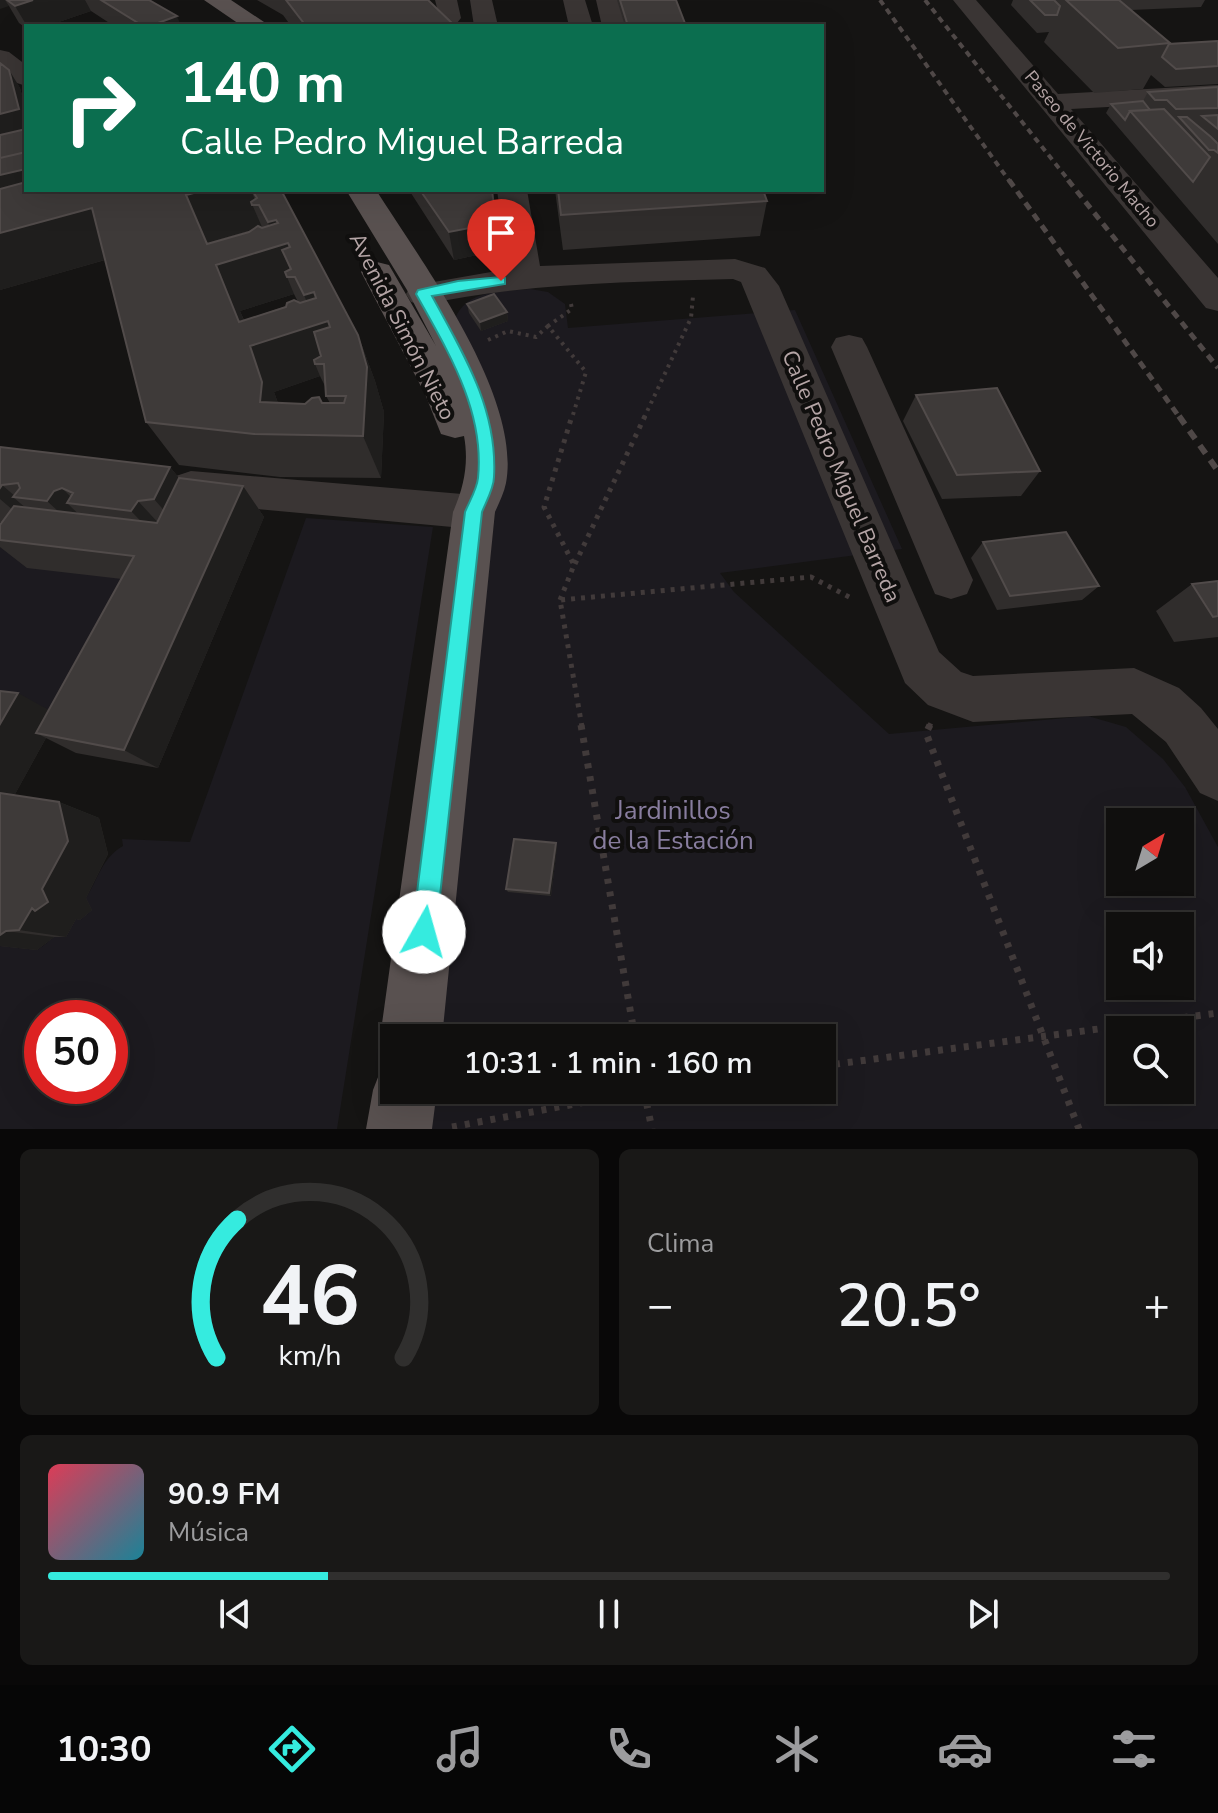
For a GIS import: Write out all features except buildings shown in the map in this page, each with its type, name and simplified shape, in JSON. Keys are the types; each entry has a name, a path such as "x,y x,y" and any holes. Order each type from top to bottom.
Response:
{"main road":[{"path":"193,0 226,24"},
{"path":"215,0 255,24"},
{"name":"Avenida Simón Nieto","path":"332,192 444,394 461,441 474,512"},
{"name":"Avenida Simón Nieto","path":"362,192 457,354 470,380 483,428 486,479 474,512 413,1024"},
{"path":"355,232 378,245 401,285 423,294 415,310 448,367 444,394"},
{"path":"399,1129 403,1104"}],"street":[{"path":"481,0 486,24"},
{"path":"574,0 580,24"},
{"path":"607,0 613,24"},
{"name":"Paseo de Victorio Macho","path":"964,0 1218,300"},
{"path":"0,57 24,76"},
{"path":"1053,102 1218,93"},
{"path":"512,192 526,279"},
{"name":"Calle Pedro Miguel Barreda","path":"423,294 467,284 526,279 735,269 753,275 762,286 922,667 945,689"},
{"path":"849,347 951,580"},
{"path":"191,487 474,512"},
{"path":"945,689 973,699 1134,691 1153,697 1184,722 1218,775"}],"path":[{"path":"633,1024 560,600 691,318 695,270"},
{"path":"457,354 508,331 536,337 572,309 567,277"},
{"path":"548,326 586,372 544,507 574,565"},
{"path":"560,600 811,577 906,626"},
{"path":"945,689 926,733 1079,1129"},
{"path":"836,1064 1218,1013"},
{"path":"440,1129 571,1104"},
{"path":"647,1104 652,1129"}],"green space":[{"name":"Jardinillos de la Estación","path":"530,289 548,292 565,304 568,328 795,310 902,549 720,573 734,592 889,734 1088,716 1126,727 1163,759 1185,787 1218,847 1218,1129 426,1129 429,1104 836,1104 836,1024 438,1024 495,513 454,322 466,303 496,292"},
{"path":"306,518 433,527 337,1129 0,1129 0,925 37,950 58,933 76,912 105,862 123,846 122,839 190,842"},
{"path":"0,530 163,584 93,721 0,706"}],"railway":[{"path":"880,0 1010,182"},
{"path":"925,0 1070,182"},
{"path":"1009,180 1180,418"},
{"path":"1068,180 1218,368"},
{"path":"1179,416 1218,471"}],"route":[{"path":"424,932 474,512 486,479 483,428 470,380 423,294 458,285 501,281"}]}
